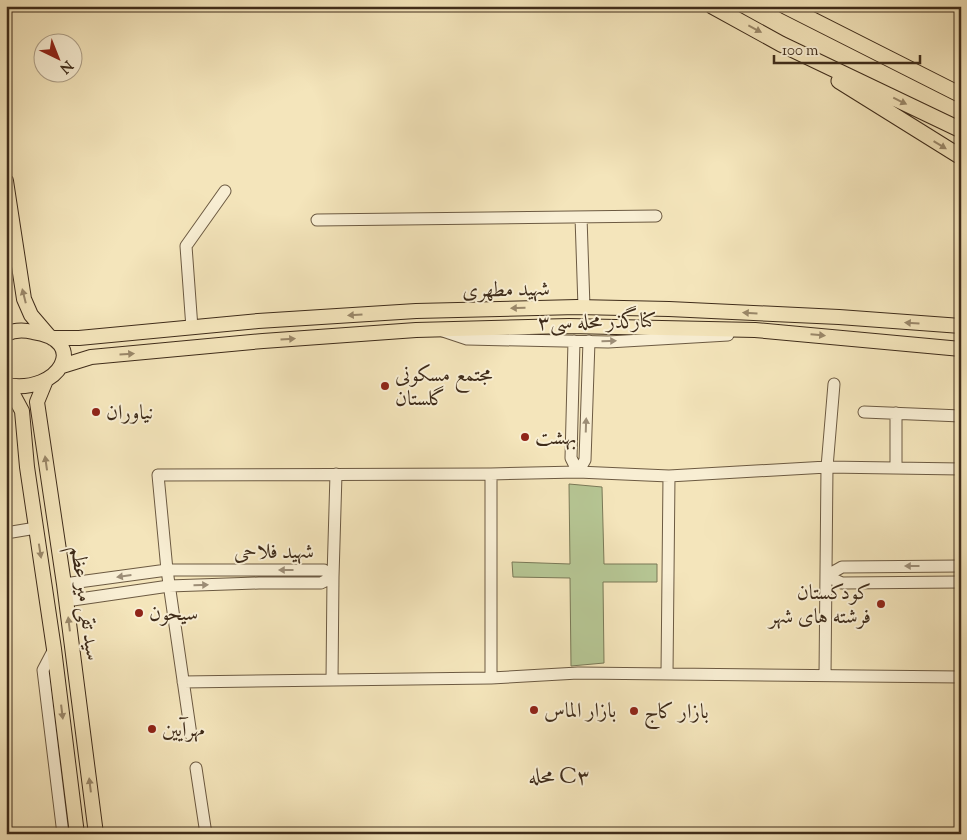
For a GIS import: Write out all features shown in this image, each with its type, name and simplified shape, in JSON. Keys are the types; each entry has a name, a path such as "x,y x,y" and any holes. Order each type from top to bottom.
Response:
{"highway":[{"path":"712,6 781,44 961,157"},
{"path":"785,6 961,95"},
{"path":"781,44 961,130"}],"main road":[{"path":"6,181 24,300 31,315 60,344 64,354 62,366 55,375 46,380 18,387 7,385"},
{"name":"شهید مطهری","path":"6,334 26,330 51,337 107,336 258,321 416,311 584,307 829,317 961,326"},
{"name":"شهید مطهری","path":"62,366 92,357 263,341 439,330 569,326 755,330 961,349"},
{"path":"106,356 102,343 107,336"},
{"name":"سید تقی میر عظم","path":"46,380 37,402 64,584 96,834"},
{"name":"سید تقی میر عظم","path":"7,385 22,411 27,468 54,649 77,834"}],"street":[{"path":"192,328 186,246 225,191"},
{"path":"317,220 656,216"},
{"path":"581,217 584,307"},
{"name":"کنارگذر محله سی۳","path":"439,330 467,339 589,342 735,335 755,330"},
{"path":"574,341 571,458 578,472"},
{"path":"578,472 585,460 589,342"},
{"path":"574,361 579,356 584,357 588,364"},
{"path":"825,675 827,467 834,384"},
{"path":"864,412 961,416"},
{"path":"896,413 896,468"},
{"path":"191,735 169,586 158,475 578,472 669,476 827,467 961,469"},
{"path":"332,680 336,474"},
{"path":"491,474 491,678"},
{"path":"667,674 669,476"},
{"path":"6,533 36,528"},
{"path":"826,576 842,567 961,566"},
{"name":"شهید فلاحی","path":"64,584 167,570 324,570 333,576 321,583 169,586 66,601"},
{"path":"826,576 842,583 961,582"},
{"path":"86,581 80,586 81,592 89,597"},
{"path":"54,649 43,670 63,834"},
{"path":"183,682 491,678 578,673 961,677"},
{"path":"196,768 206,834"}],"green space":[{"path":"569,484 602,487 604,564 657,564 657,582 603,582 604,663 571,666 570,578 513,577 512,562 570,564"}],"place":[{"name":"مجتمع مسکونی گلستان","path":"385,386"},
{"name":"نیاوران","path":"96,412"},
{"name":"بهشت","path":"525,437"},
{"name":"کودکستان فرشته های شهر","path":"881,604"},
{"name":"سیحون","path":"139,613"},
{"name":"بازار الماس","path":"534,710"},
{"name":"بازار کاج","path":"634,711"},
{"name":"مهرآیین","path":"152,729"}],"district":[{"name":"محله C۳","path":"559,775"}]}
